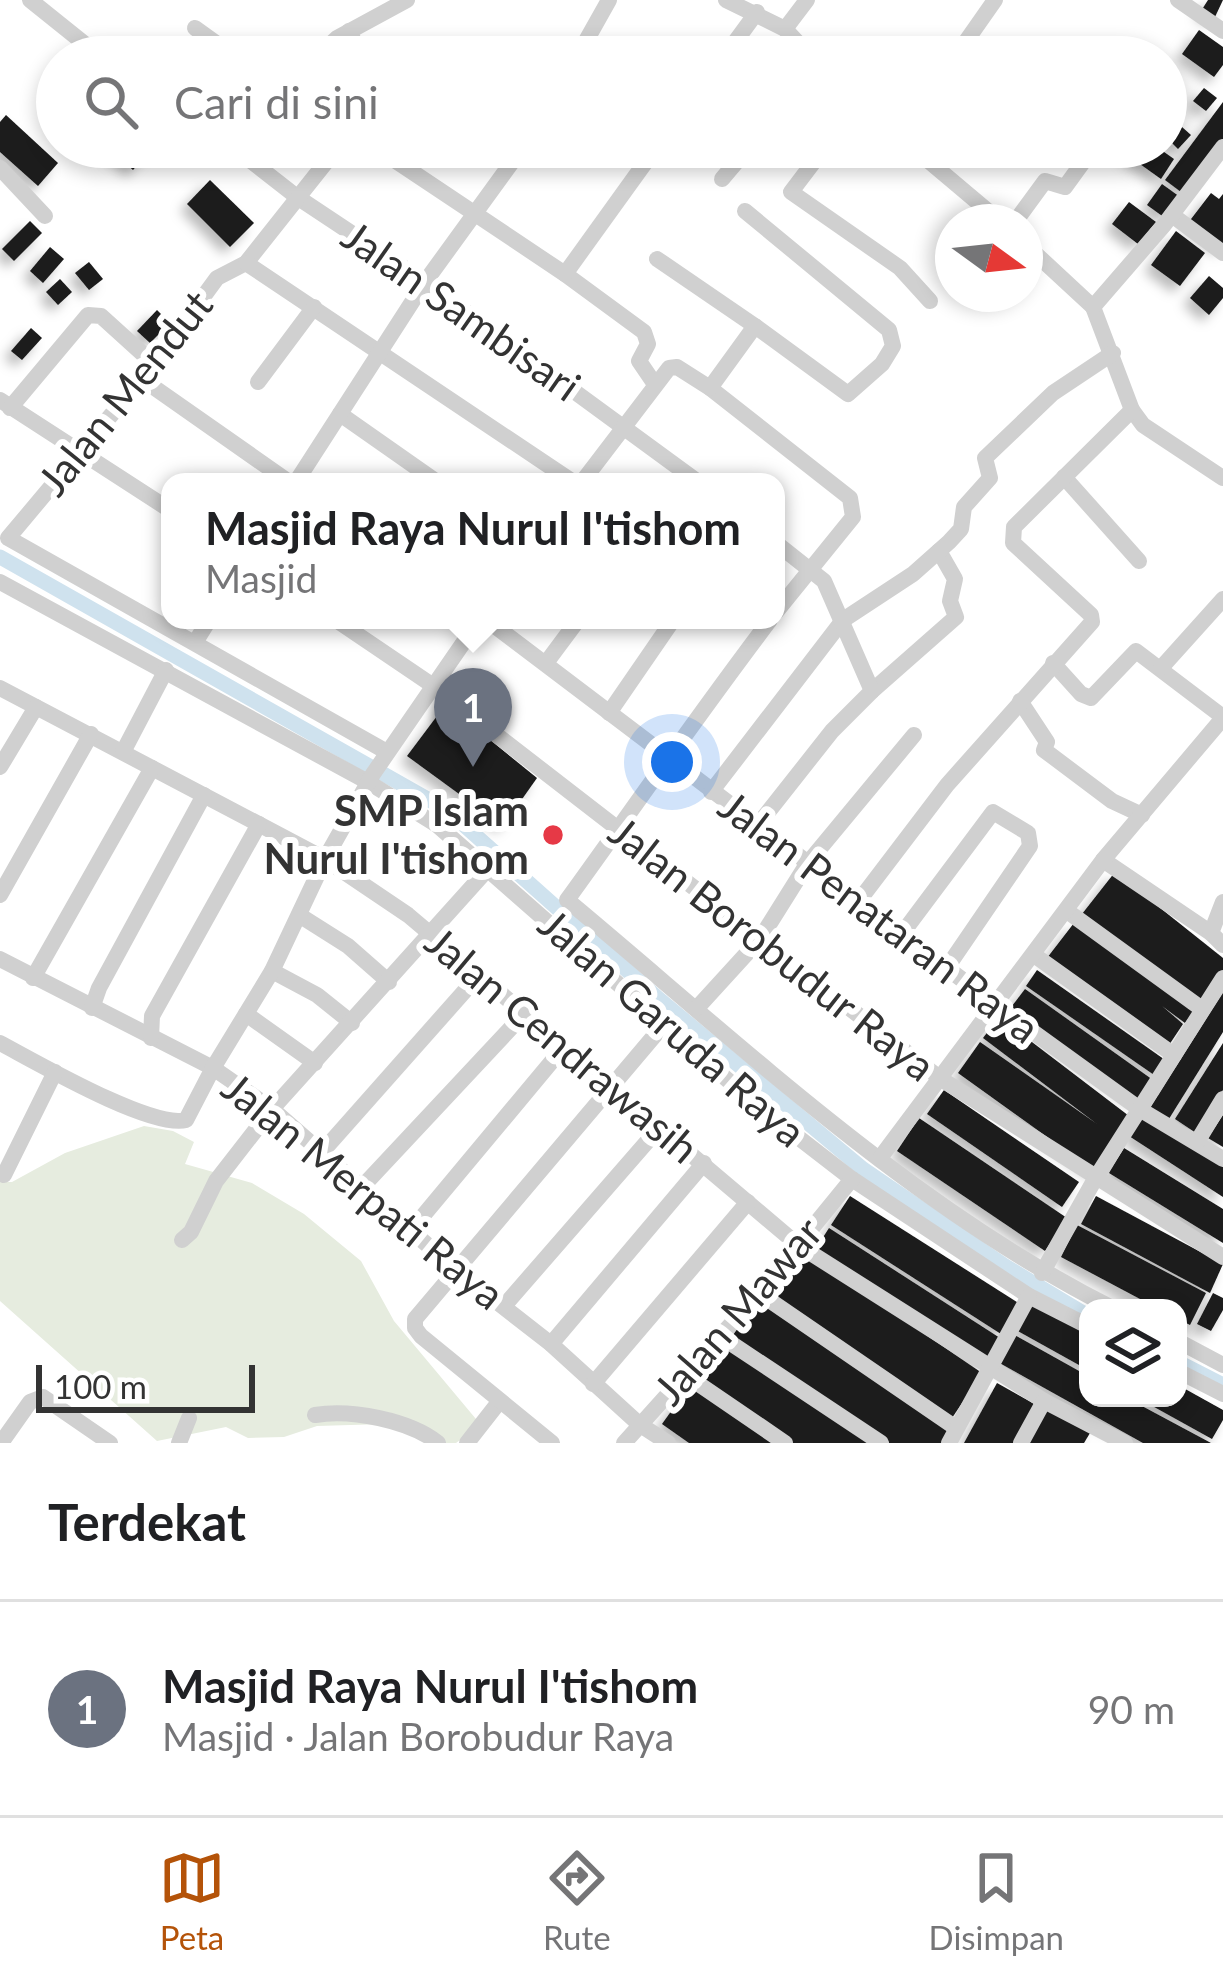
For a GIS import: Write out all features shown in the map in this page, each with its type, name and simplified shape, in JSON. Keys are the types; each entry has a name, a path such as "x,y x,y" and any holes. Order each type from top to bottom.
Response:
{"street":[{"path":"30,0 75,36"},
{"path":"344,36 407,0"},
{"path":"589,36 609,0"},
{"path":"726,0 792,36"},
{"path":"785,29 807,0"},
{"path":"970,36 995,0"},
{"path":"1178,0 1223,31"},
{"path":"740,36 757,13"},
{"path":"195,28 206,36"},
{"path":"349,32 351,36"},
{"path":"1093,307 1223,147"},
{"path":"0,168 45,216"},
{"name":"Jalan Sambisari","path":"262,168 624,425 681,473"},
{"name":"Jalan Mendut","path":"161,622 8,538 148,372 217,278 246,262 321,168"},
{"path":"406,168 644,333 648,344 639,361 654,383"},
{"path":"298,473 507,168"},
{"path":"565,274 642,168"},
{"path":"722,179 731,168"},
{"path":"809,168 790,192 900,268 930,301"},
{"path":"937,168 979,204"},
{"path":"1029,204 1046,181 1065,187 1079,168"},
{"path":"657,259 848,394 882,364 893,346 889,331 746,211"},
{"path":"1172,215 1223,253"},
{"path":"1043,261 1093,307 1132,410 1153,433 1223,478"},
{"path":"246,262 564,473"},
{"path":"258,382 314,307"},
{"path":"161,504 5,404 88,315 101,316 148,372 280,473"},
{"path":"710,388 755,326"},
{"path":"711,792 843,620 914,574 961,529 964,507 990,478 985,458 1053,393 1113,353"},
{"path":"585,473 654,383 674,366 710,388 850,498 853,517 785,600"},
{"path":"858,902 947,784 985,747 1091,622 1090,615 1013,543 1011,534 1132,410"},
{"path":"340,414 424,473"},
{"path":"1064,476 1139,561"},
{"path":"785,550 824,581 872,692"},
{"path":"757,826 832,731 956,617 950,601 955,579 939,551"},
{"name":"Jalan Garuda Raya","path":"0,581 166,670 377,766 437,825 755,1104 852,1179 1029,1296 1079,1321"},
{"path":"1161,668 1223,599"},
{"name":"Jalan Mendut","path":"174,629 196,641"},
{"path":"203,629 196,641 377,766"},
{"name":"Jalan Borobudur Raya","path":"349,629 432,685 941,1079 1223,1257"},
{"path":"0,1043 137,1112 181,1122 272,971 377,766 476,629"},
{"name":"Jalan Penataran Raya","path":"496,629 993,1004 1141,1110 1223,1159"},
{"path":"546,663 571,629"},
{"path":"609,713 668,629"},
{"path":"763,629 665,758 620,832 567,900 880,1158 1042,1273 1094,1299"},
{"path":"880,1158 1103,860 1223,717 1136,651 1091,698 1072,686 1053,663"},
{"path":"123,752 166,670"},
{"name":"Jalan Cendrawasih","path":"0,688 325,860 432,935 798,1245 1044,1401 1091,1436 1125,1443"},
{"path":"1020,701 1047,742 1044,751 1112,801 1142,814"},
{"path":"0,767 36,707"},
{"path":"0,895 91,734"},
{"path":"697,1008 760,939 807,864 914,735"},
{"path":"34,978 152,768"},
{"path":"92,1008 204,795"},
{"path":"901,934 993,812 1028,833 1030,846 946,968"},
{"path":"152,1038 152,1016 259,824"},
{"path":"1103,860 1217,939 1223,902"},
{"path":"182,1240 191,1232 216,1181 272,1109 487,869"},
{"path":"1067,911 1202,1010"},
{"path":"299,915 348,946 389,982"},
{"path":"1034,955 1174,1055"},
{"name":"Jalan Merpati Raya","path":"0,958 213,1068 272,1109 456,1270 668,1443"},
{"path":"272,971 317,995 352,1023"},
{"path":"322,1152 478,976"},
{"path":"1042,1273 1095,1179 1223,978"},
{"path":"363,1186 524,1013"},
{"path":"246,1014 315,1063"},
{"path":"544,1440 415,1328 415,1319 666,1022"},
{"path":"412,1229 563,1048"},
{"path":"4,1174 55,1072"},
{"path":"1197,1142 1223,1099"},
{"path":"503,1306 659,1128"},
{"path":"550,1344 704,1163"},
{"name":"Jalan Mawar","path":"623,1443 759,1293 852,1179"},
{"path":"593,1384 748,1202"},
{"path":"759,1293 952,1436 1029,1296"},
{"path":"719,1336 881,1443"},
{"path":"1187,1346 1223,1365"},
{"path":"684,1374 785,1443"},
{"path":"1187,1376 1223,1394"},
{"path":"1,1443 30,1402 43,1397 99,1439"},
{"path":"1022,1443 1044,1401"},
{"path":"467,1443 499,1402"},
{"path":"315,1415 364,1417 408,1427 438,1443"},
{"path":"179,1443 189,1418"}],"shaded area":[{"path":"144,1126 173,1131 194,1142 185,1164 252,1183 304,1214 361,1261 394,1321 481,1425 456,1443 384,1424 317,1426 284,1437 248,1438 226,1427 157,1441 0,1301 0,1182 12,1182 65,1153"}],"building":[{"path":"1208,0 1223,0 1214,19 1201,11"},
{"path":"1199,30 1223,47 1223,65 1214,77 1187,58 1187,47"},
{"path":"1204,88 1217,98 1206,111 1193,101"},
{"path":"1223,102 1223,144 1185,195 1165,180 1174,168 1187,168 1187,150"},
{"path":"6,115 36,143 36,168 54,168 38,186 0,152 0,122"},
{"path":"1146,168 1168,168 1161,179"},
{"path":"210,180 254,223 230,247 187,204"},
{"path":"1162,184 1180,197 1165,218 1147,205"},
{"path":"1211,193 1219,199 1223,194 1223,250 1188,223"},
{"path":"1129,202 1156,222 1138,244 1112,224"},
{"path":"30,221 42,233 14,261 2,249"},
{"path":"1176,231 1205,253 1180,286 1151,265"},
{"path":"50,247 64,259 43,283 30,271"},
{"path":"89,262 103,279 89,290 75,273"},
{"path":"1209,276 1223,288 1223,298 1209,315 1190,298"},
{"path":"60,279 72,292 58,305 46,292"},
{"path":"157,310 170,323 150,343 137,331"},
{"path":"31,328 42,338 22,360 11,351"},
{"path":"446,704 537,778 503,826 407,756"},
{"path":"1115,872 1223,958 1223,972 1197,1005 1082,914"},
{"path":"1074,923 1196,1008 1185,1023 1162,1006 1183,1024 1169,1045 1047,958"},
{"path":"1037,970 1168,1062 1157,1077 1026,986"},
{"path":"1025,989 1153,1080 1138,1101 1009,1010"},
{"path":"1223,992 1223,1032 1167,1122 1149,1110"},
{"path":"999,1017 1133,1119 1096,1172 958,1073 980,1042 1097,1124 983,1038"},
{"path":"1223,1043 1223,1090 1196,1133 1175,1119"},
{"path":"944,1090 1079,1182 1062,1207 927,1114"},
{"path":"1143,1114 1223,1167 1223,1197 1129,1136"},
{"path":"1223,1115 1223,1147 1208,1138"},
{"path":"919,1118 1067,1218 1045,1251 897,1151"},
{"path":"1124,1148 1223,1209 1223,1243 1109,1173"},
{"path":"850,1196 1020,1304 1001,1334 831,1225"},
{"path":"1096,1196 1223,1264 1210,1293 1081,1224"},
{"path":"1077,1225 1206,1293 1190,1325 1187,1299 1140,1299 1061,1257"},
{"path":"829,1228 1000,1338 984,1364 813,1253"},
{"path":"799,1249 982,1373 952,1418 769,1293"},
{"path":"1213,1293 1223,1298 1223,1310 1211,1331 1197,1324"},
{"path":"759,1297 953,1430 944,1443 885,1443 731,1338"},
{"path":"1031,1303 1079,1330 1079,1365 1016,1330"},
{"path":"1011,1333 1079,1371 1079,1407 1144,1407 1211,1443 1143,1443 996,1361"},
{"path":"722,1342 876,1443 787,1443 696,1382"},
{"path":"997,1383 1038,1406 1018,1443 964,1443"},
{"path":"690,1385 773,1443 689,1443 662,1424"},
{"path":"1187,1390 1223,1410 1212,1439 1154,1407 1187,1407"},
{"path":"1047,1410 1090,1433 1084,1443 1029,1443"}],"waterway":[{"path":"0,557 447,810 659,999 863,1169 1079,1311"},
{"path":"1187,1367 1223,1385"}],"place":[{"name":"Masjid Raya Nurul I'tishom","path":"473,767"},
{"name":"SMP Islam Nurul I'tishom","path":"553,835"}]}
